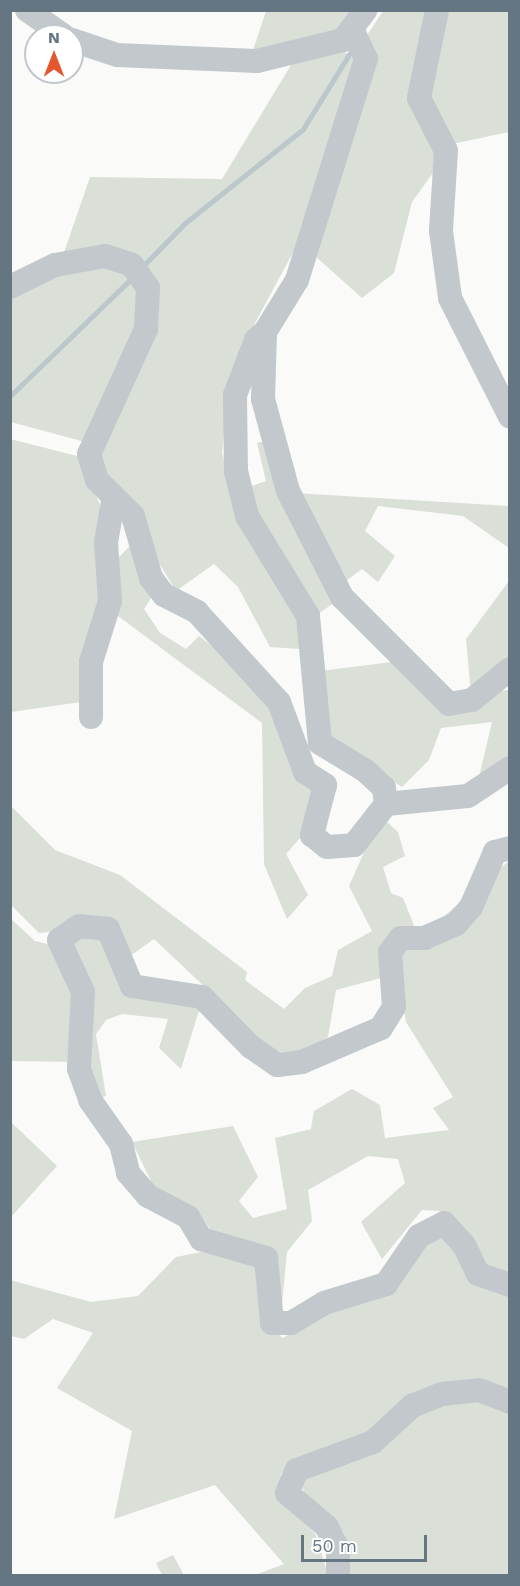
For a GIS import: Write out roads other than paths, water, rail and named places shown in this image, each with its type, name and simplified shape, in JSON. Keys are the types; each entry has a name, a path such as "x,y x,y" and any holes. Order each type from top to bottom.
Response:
{"street":[{"path":"27,10 47,24"},
{"path":"437,10 419,98 446,151 441,231 450,298 510,417"},
{"path":"84,44 117,55 257,61 343,39 359,20"},
{"path":"10,287 55,265 105,256 132,265 148,288 146,329 89,454 97,480 113,501 133,516 151,578 164,595 197,612 279,702 305,772 325,785 312,835 327,847 354,845 386,804 384,788 366,771 320,743 308,616 247,516 236,471 235,395 256,340 266,332 297,279 366,59 359,20"},
{"path":"266,332 263,399 288,490 342,597 449,704 472,700 510,669"},
{"path":"91,717 91,662 110,601 106,543 113,501"},
{"path":"386,804 468,796 510,768"},
{"path":"510,848 495,852 471,907 456,924 425,938 401,938 390,952 394,1007 381,1028 302,1062 278,1065 251,1047 202,997 132,986 108,929 79,926 59,940 83,992 79,1069 90,1100 121,1144 128,1173 148,1196 188,1217 201,1239 266,1258 272,1323 291,1323 324,1303 386,1284 419,1236 444,1223 464,1245 478,1274 510,1286"},
{"path":"338,1575 338,1549 327,1527 287,1493 297,1470 373,1442 412,1406 442,1394 479,1390 510,1402"}],"waterway":[{"path":"141,268 185,223 303,129 353,48"},
{"path":"10,396 133,277"}]}
